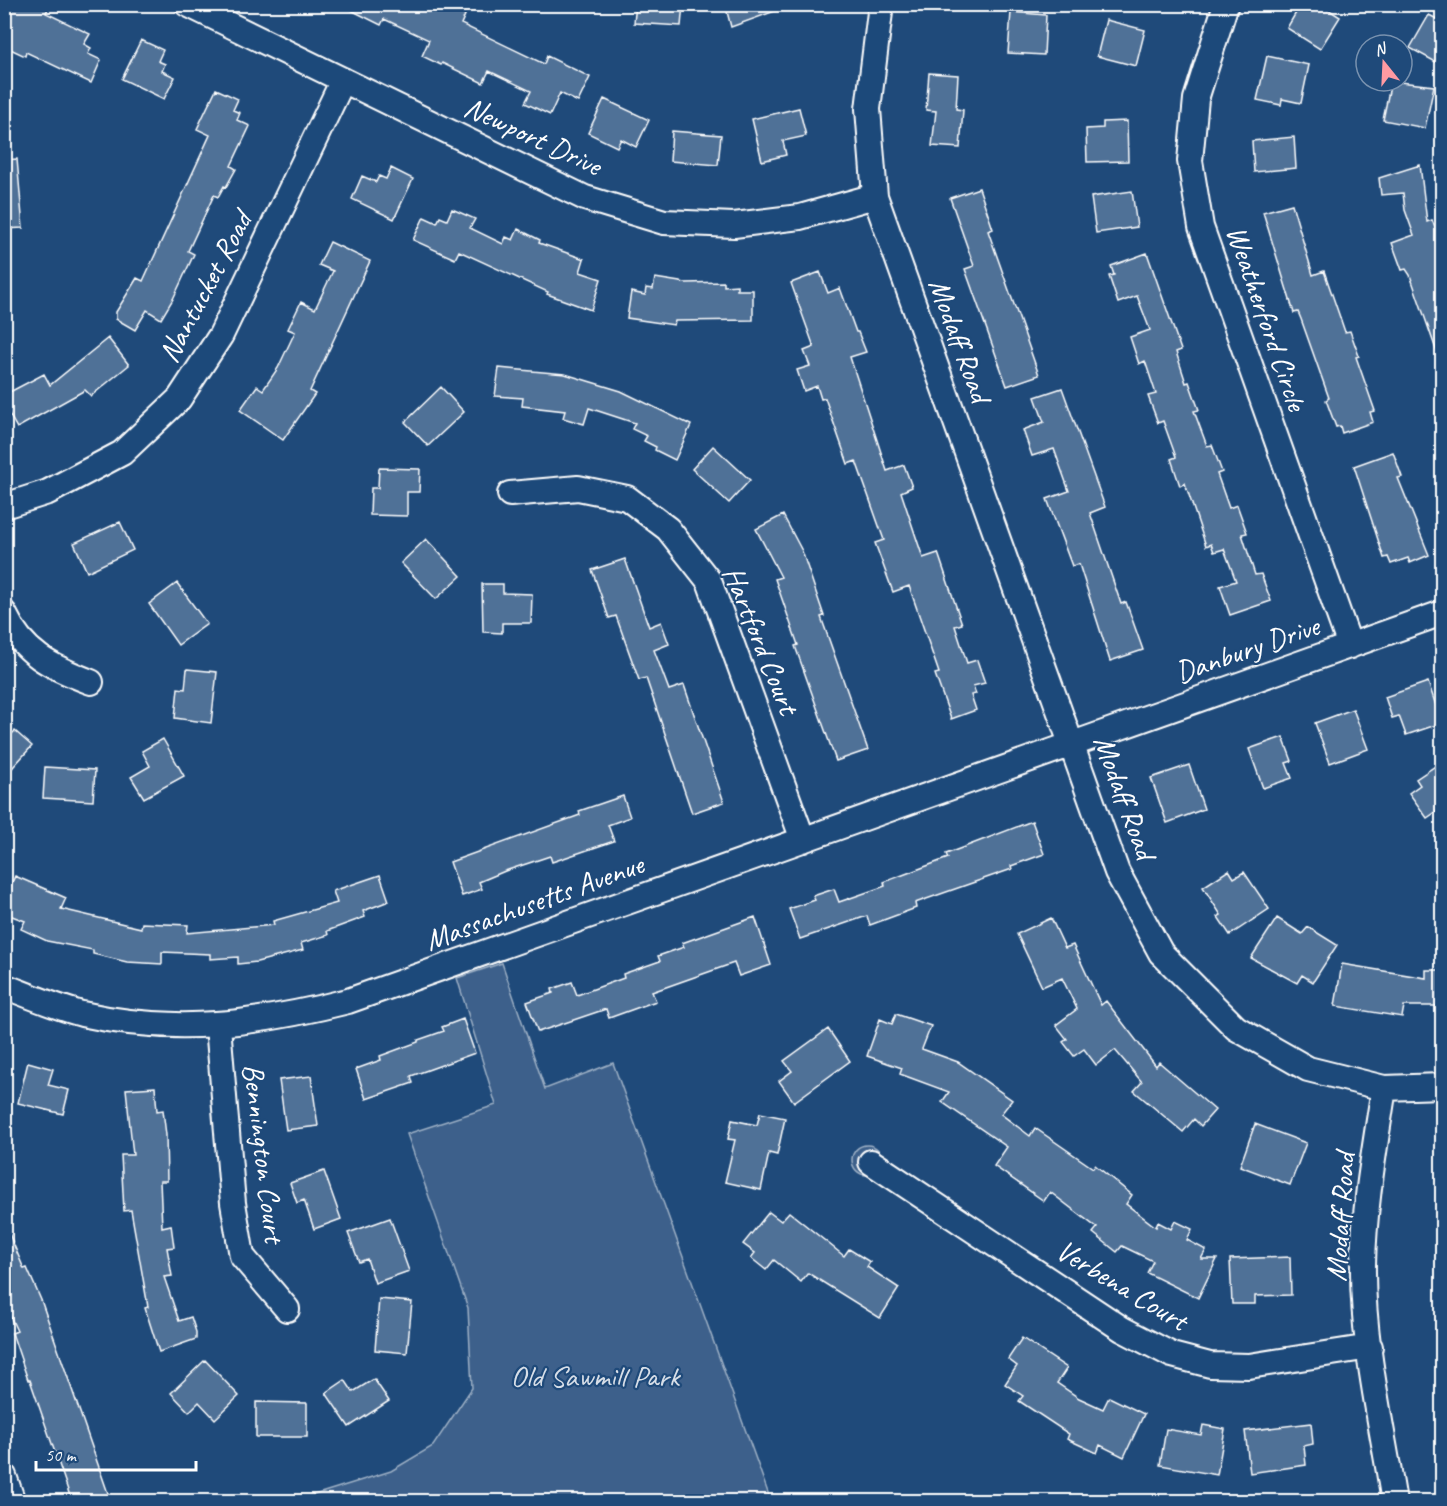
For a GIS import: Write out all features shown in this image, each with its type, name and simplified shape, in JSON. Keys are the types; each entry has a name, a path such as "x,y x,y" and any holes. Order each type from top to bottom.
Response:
{"street":[{"name":"Newport Drive","path":"187,4 585,198 664,222 734,225 800,217 875,196"},
{"name":"Modaff Road","path":"881,4 868,109 875,196 1117,872 1161,953 1236,1028 1308,1069 1384,1088 1369,1187 1363,1267 1370,1347 1394,1502"},
{"name":"Weatherford Circle","path":"1221,7 1196,99 1190,161 1201,227 1350,646"},
{"name":"Nantucket Road","path":"4,506 48,492 122,453 179,399 221,334 343,80"},
{"name":"Hartford Court","path":"510,494 578,488 627,498 668,529 709,581 803,840"},
{"path":"4,613 20,639 34,655 56,669 92,682"},
{"name":"Danbury Drive","path":"1072,743 1443,614"},
{"name":"Massachusetts Avenue","path":"4,986 43,1001 98,1017 146,1024 218,1026 289,1016 348,1001 1072,743"},
{"name":"Bennington Court","path":"218,1026 232,1203 242,1256 287,1309"},
{"path":"1384,1088 1443,1086"},
{"name":"Verbena Court","path":"871,1162 1122,1329 1172,1354 1210,1365 1249,1366 1370,1347"},
{"path":"4,1476 14,1502"}],"green space":[{"name":"Old Sawmill Park","path":"502,963 545,1089 613,1063 771,1501 295,1501 391,1471 433,1446 472,1388 468,1308 407,1134 496,1105 457,978"},
{"path":"867,1145 878,1149 882,1160 878,1171 867,1175 856,1171 852,1160 856,1149"}],"building":[{"path":"4,4 50,4 46,13 90,34 84,44 91,48 88,54 101,60 91,83 26,52 25,56 4,46"},
{"path":"339,4 443,4 465,15 461,24 544,64 547,56 590,77 578,102 560,93 550,115 525,103 531,91 489,71 483,83 442,63 441,65 422,56 429,40 384,19 381,25"},
{"path":"636,4 683,4 681,26 634,23"},
{"path":"725,4 786,4 786,7 731,27"},
{"path":"1301,4 1320,4 1340,17 1320,49 1287,28"},
{"path":"1011,12 1046,15 1044,55 1008,53"},
{"path":"1429,15 1443,22 1443,66 1414,50 1414,41"},
{"path":"1106,20 1145,30 1136,66 1097,56"},
{"path":"141,40 163,50 158,61 165,64 162,71 175,77 164,99 122,79"},
{"path":"1267,56 1309,65 1301,103 1282,99 1281,105 1257,100"},
{"path":"929,73 958,75 956,109 963,110 960,148 932,146 936,111 926,110"},
{"path":"1414,84 1434,86 1425,128 1383,120 1389,93 1414,93"},
{"path":"216,89 238,99 233,110 240,113 237,120 250,126 231,166 236,169 218,197 214,195 188,251 194,254 161,319 147,310 135,330 116,319 116,312 137,278 143,281 210,135 197,129"},
{"path":"604,99 649,120 636,147 621,139 617,147 588,133"},
{"path":"799,108 806,136 783,141 786,155 762,161 752,119"},
{"path":"1127,121 1128,161 1087,162 1086,129 1103,128 1103,122"},
{"path":"672,131 721,135 718,165 670,161"},
{"path":"1294,137 1296,168 1254,172 1252,141"},
{"path":"17,159 23,228 4,229 4,160"},
{"path":"1420,165 1427,222 1432,220 1443,248 1443,360 1440,361 1410,275 1406,269 1402,270 1392,243 1414,235 1405,210 1403,193 1381,195 1379,178"},
{"path":"391,168 413,179 394,219 352,199 362,176 376,182 379,176 386,179"},
{"path":"979,188 993,229 988,231 1039,375 1007,386 965,269 974,266 950,198"},
{"path":"1132,191 1137,227 1096,233 1091,197"},
{"path":"1292,204 1313,275 1324,271 1345,332 1350,331 1359,356 1356,357 1375,411 1370,412 1373,422 1342,433 1340,426 1336,427 1326,400 1329,398 1301,319 1298,312 1294,313 1263,212"},
{"path":"452,209 475,219 470,228 503,244 506,237 513,240 518,229 540,240 539,243 584,259 580,272 601,279 591,310 547,294 548,292 459,251 455,259 413,240 424,217 437,223 440,217 447,220"},
{"path":"330,242 370,261 310,391 315,394 283,440 240,410 257,386 263,390 278,368 295,332 288,329 301,302 315,309 333,271 319,265"},
{"path":"1147,253 1181,350 1176,352 1186,383 1189,382 1199,410 1194,411 1207,446 1212,445 1222,472 1217,474 1229,508 1237,505 1247,533 1242,534 1255,575 1261,574 1271,601 1230,615 1220,586 1236,581 1224,549 1214,552 1211,544 1206,546 1185,483 1180,486 1171,459 1176,457 1163,421 1158,423 1148,396 1156,394 1145,361 1139,364 1130,337 1150,330 1137,296 1118,303 1109,276 1114,275 1111,266"},
{"path":"820,272 828,293 840,288 856,332 858,332 866,352 850,357 887,471 904,465 912,487 901,492 923,558 938,553 962,624 955,626 967,663 977,660 985,683 973,686 976,694 971,695 976,710 951,719 935,674 939,673 909,586 893,592 875,543 884,540 856,461 848,464 825,398 821,399 817,386 804,391 797,370 810,366 804,351 814,347 791,283"},
{"path":"655,278 686,283 724,282 724,286 737,285 737,290 753,290 753,320 675,321 674,325 627,318 631,292 645,295 646,288 653,289"},
{"path":"108,338 129,365 91,396 85,390 17,428 4,405 4,395 44,374 50,385"},
{"path":"499,368 565,374 621,391 691,425 675,460 655,450 656,447 644,441 647,436 632,429 635,423 589,408 584,424 563,418 565,411 522,406 523,398 495,396"},
{"path":"441,387 464,412 428,446 405,422"},
{"path":"1062,388 1105,507 1090,513 1121,604 1126,602 1143,650 1110,661 1079,564 1072,566 1047,499 1069,491 1054,449 1032,456 1023,430 1044,422 1035,397"},
{"path":"713,446 750,480 729,503 692,469"},
{"path":"1393,452 1402,477 1398,478 1429,555 1410,563 1408,558 1391,564 1388,557 1384,558 1354,466"},
{"path":"379,468 420,469 419,492 407,492 407,516 370,515 371,488 378,488"},
{"path":"783,515 802,551 824,616 821,617 868,750 836,761 795,646 798,645 775,579 781,577 756,529"},
{"path":"120,522 133,550 87,572 74,543"},
{"path":"426,539 461,576 436,599 401,563"},
{"path":"625,559 649,627 661,622 669,644 654,650 669,690 684,685 724,802 692,813 646,678 639,680 616,616 609,618 592,570"},
{"path":"177,583 207,624 178,645 149,604"},
{"path":"482,584 503,584 503,593 532,594 531,623 502,623 502,633 483,632"},
{"path":"187,669 217,672 211,723 175,718 178,688 185,689"},
{"path":"1428,682 1442,723 1406,735 1399,716 1392,718 1385,697"},
{"path":"1353,709 1368,749 1330,763 1315,723"},
{"path":"15,731 32,746 4,777 4,741"},
{"path":"1283,737 1292,761 1286,763 1292,778 1263,788 1249,749"},
{"path":"163,739 184,776 144,798 131,777 150,766 142,751"},
{"path":"1443,761 1443,807 1427,818 1409,793 1420,785 1416,779"},
{"path":"1189,765 1204,809 1167,823 1151,778"},
{"path":"45,767 95,770 93,801 43,798"},
{"path":"623,796 630,817 608,825 614,841 552,862 550,856 505,871 479,882 482,889 462,896 450,862 580,815 579,811"},
{"path":"1032,821 1044,854 1011,866 1012,869 915,903 916,908 870,925 867,916 800,939 789,909 815,900 813,896 834,889 839,902 885,886 884,882 948,858 946,854"},
{"path":"1229,870 1234,878 1244,872 1269,909 1230,935 1218,917 1221,915 1203,887"},
{"path":"380,875 389,901 363,911 365,917 327,931 328,935 301,943 303,950 257,962 238,964 238,957 210,959 210,954 162,952 162,964 127,962 93,954 93,950 47,941 21,929 25,921 4,913 4,900 15,876 66,898 61,909 141,928 142,923 188,925 187,933 274,925 273,921 337,903 333,891"},
{"path":"755,917 771,965 739,976 734,963 652,992 656,1001 609,1018 606,1009 538,1032 527,1002 553,993 552,989 572,982 577,995 624,978 623,974 660,961 658,956 684,947 682,943"},
{"path":"1051,918 1065,948 1073,945 1101,1005 1106,1001 1156,1066 1159,1062 1215,1110 1201,1126 1194,1119 1183,1132 1134,1091 1142,1082 1115,1050 1096,1065 1084,1049 1074,1056 1063,1042 1067,1039 1056,1025 1077,1009 1062,978 1042,987 1017,934"},
{"path":"1277,918 1302,934 1308,927 1337,945 1313,982 1302,975 1297,983 1251,958"},
{"path":"1342,964 1426,978 1426,970 1443,970 1443,1006 1404,1006 1402,1017 1335,1006"},
{"path":"896,1014 931,1026 922,1049 958,1062 1012,1100 1001,1114 1030,1136 1035,1128 1093,1168 1095,1165 1132,1195 1126,1204 1156,1227 1158,1222 1171,1229 1175,1221 1192,1229 1187,1240 1206,1250 1201,1259 1217,1259 1198,1298 1147,1273 1153,1261 1122,1246 1117,1252 1093,1233 1097,1228 1050,1192 1044,1201 994,1166 1007,1147 942,1102 949,1092 900,1074 902,1068 867,1056 880,1019 892,1024"},
{"path":"463,1019 475,1053 411,1076 413,1083 366,1099 356,1069 381,1060 380,1056 444,1031 442,1027"},
{"path":"828,1029 850,1061 794,1102 779,1081 792,1071 784,1061"},
{"path":"28,1062 53,1069 48,1085 69,1090 63,1114 18,1103"},
{"path":"311,1076 318,1126 286,1130 279,1080"},
{"path":"155,1087 157,1111 163,1110 166,1135 167,1181 160,1181 162,1227 171,1225 174,1247 167,1248 172,1276 164,1277 179,1321 191,1317 196,1332 196,1339 159,1352 145,1308 148,1307 131,1210 124,1211 121,1155 133,1155 126,1089"},
{"path":"760,1113 785,1118 777,1155 769,1153 761,1190 725,1182 735,1140 728,1139 732,1120 757,1125"},
{"path":"1255,1124 1306,1143 1290,1185 1240,1166"},
{"path":"324,1171 341,1219 314,1229 304,1200 297,1203 290,1183"},
{"path":"769,1212 781,1221 789,1212 844,1256 849,1249 870,1262 867,1267 899,1288 880,1318 808,1273 801,1282 774,1260 766,1270 751,1258 755,1253 743,1244"},
{"path":"390,1218 409,1271 375,1283 367,1259 359,1262 348,1233"},
{"path":"5,1224 24,1269 27,1268 41,1300 111,1502 72,1502 12,1333 17,1331 4,1303"},
{"path":"1290,1257 1291,1295 1255,1296 1255,1304 1232,1304 1230,1259"},
{"path":"379,1299 412,1302 407,1353 375,1350"},
{"path":"1022,1338 1067,1368 1057,1383 1079,1398 1103,1409 1109,1397 1144,1414 1124,1457 1100,1445 1097,1453 1067,1439 1069,1434 1019,1401 1023,1396 1005,1384 1017,1366 1008,1359"},
{"path":"205,1360 239,1396 215,1419 199,1402 189,1412 171,1393"},
{"path":"374,1379 389,1401 349,1427 326,1393 345,1380 353,1392"},
{"path":"256,1402 307,1403 307,1437 256,1437"},
{"path":"1311,1423 1313,1444 1304,1446 1306,1465 1250,1473 1245,1431"},
{"path":"1203,1425 1225,1429 1217,1475 1160,1465 1166,1429 1201,1435"}]}
